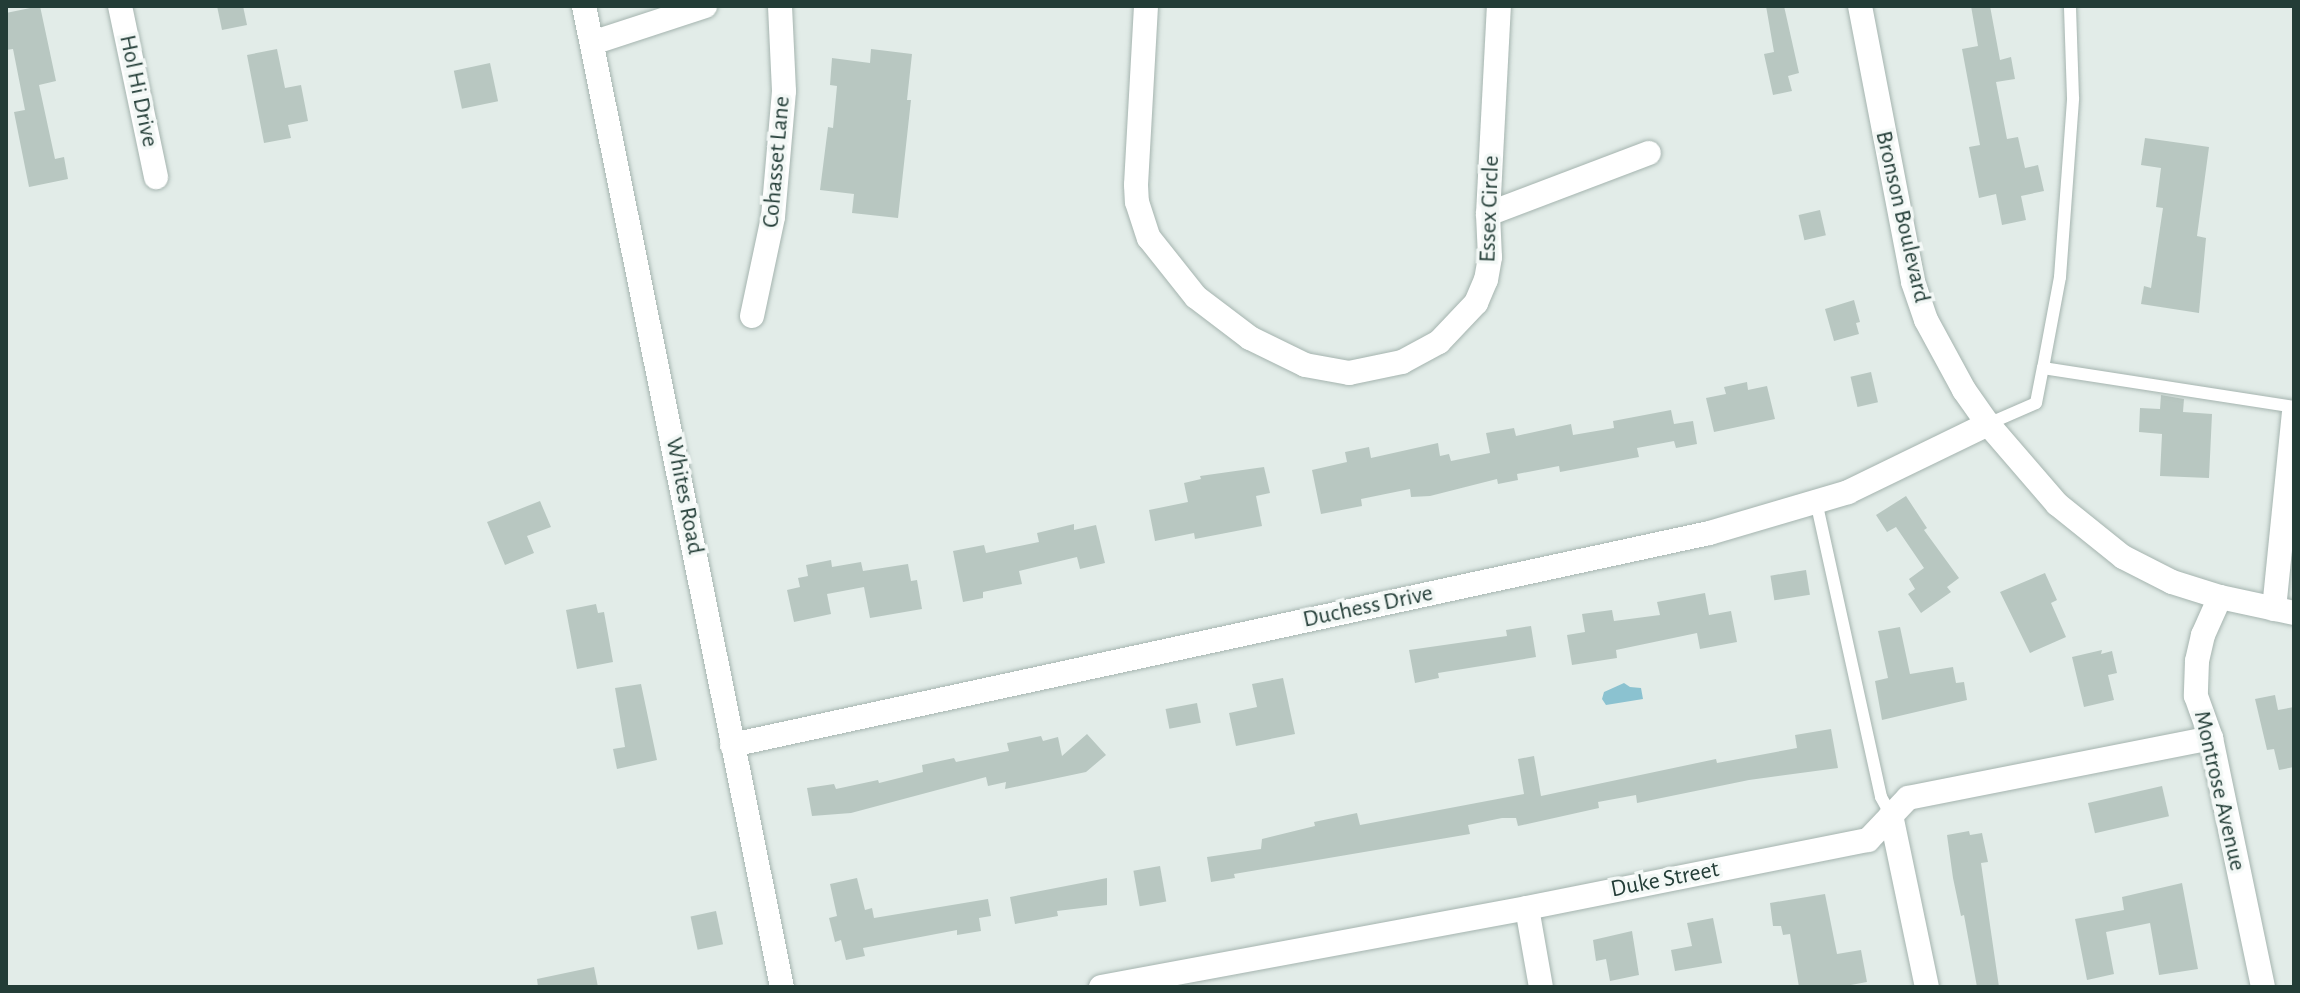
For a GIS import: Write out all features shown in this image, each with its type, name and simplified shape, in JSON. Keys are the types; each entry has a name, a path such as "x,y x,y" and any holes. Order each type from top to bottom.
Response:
{"street":[{"name":"Hol Hi Drive","path":"120,6 156,177"},
{"name":"Whites Road","path":"584,6 782,987"},
{"path":"592,43 705,6"},
{"name":"Cohasset Lane","path":"752,316 773,217 784,91 780,6"},
{"name":"Essex Circle","path":"1146,6 1136,185 1142,223 1149,238 1196,297 1250,338 1305,365 1349,373 1402,362 1439,342 1476,303 1486,280 1490,257 1488,214 1499,6"},
{"name":"Bronson Boulevard","path":"1860,6 1913,282 1926,320 1964,390 1988,424 2057,504 2123,557 2172,582 2220,597 2284,611"},
{"path":"1488,214 1649,153"},
{"path":"2284,611 2294,417"},
{"name":"Duchess Drive","path":"732,745 1709,533 1848,492 1988,424"},
{"name":"Montrose Avenue","path":"2220,597 2203,635 2197,661 2196,696 2211,738 2263,987"},
{"name":"Duke Street","path":"1101,987 1527,908 1868,840 1908,798 2211,738"},
{"path":"1891,815 1927,987"},
{"path":"1527,908 1541,987"}],"lane":[{"path":"1988,424 2036,403 2043,368 2060,277 2073,98 2070,6"},
{"path":"2043,368 2294,417"},
{"path":"1816,501 1881,797 1891,815"}],"water":[{"path":"1624,683 1641,688 1643,699 1606,705 1602,699 1604,692"}],"building":[{"path":"40,6 56,81 39,85 55,159 64,157 68,179 29,187 14,112 25,110 13,49 6,50 6,13"},
{"path":"217,6 243,6 247,25 222,30"},
{"path":"1766,6 1784,6 1799,73 1788,76 1792,91 1773,95 1764,54 1774,52"},
{"path":"1971,6 1990,6 2000,60 2011,57 2015,79 1996,82 2007,139 2018,137 2025,168 2038,165 2044,191 2021,196 2026,220 2002,225 1996,194 1979,198 1969,147 1980,145 1962,49 1978,46"},
{"path":"277,49 285,88 301,85 308,121 288,125 291,138 264,143 247,55"},
{"path":"871,49 912,54 907,100 911,100 898,218 852,213 854,194 820,190 828,127 833,128 837,86 830,85 832,58 870,63"},
{"path":"490,63 498,101 462,109 454,71"},
{"path":"2145,138 2209,147 2197,236 2206,238 2199,313 2141,304 2144,286 2151,288 2163,208 2156,207 2161,168 2141,165"},
{"path":"1820,210 1826,235 1804,240 1799,215"},
{"path":"1854,300 1860,322 1856,323 1859,334 1834,341 1825,309"},
{"path":"1871,372 1878,402 1858,407 1851,377"},
{"path":"1747,382 1748,390 1767,386 1775,419 1714,432 1706,398 1726,394 1724,387"},
{"path":"2161,395 2184,399 2183,412 2212,414 2209,478 2160,476 2162,434 2139,432 2140,408 2160,409"},
{"path":"1671,410 1674,424 1693,421 1697,444 1676,448 1674,441 1637,448 1639,457 1560,472 1559,466 1517,474 1518,480 1498,484 1497,479 1430,496 1411,497 1410,489 1361,499 1362,506 1321,514 1312,470 1347,462 1345,452 1369,447 1371,458 1438,443 1440,456 1449,454 1451,461 1490,453 1486,433 1514,428 1516,436 1571,424 1573,435 1614,428 1613,421"},
{"path":"1264,467 1270,493 1256,496 1262,526 1195,539 1194,533 1155,541 1149,510 1188,502 1184,483 1201,479 1200,476"},
{"path":"1906,496 1927,528 1924,530 1959,578 1947,587 1951,592 1921,613 1908,594 1915,589 1909,579 1924,568 1896,527 1887,532 1876,515"},
{"path":"540,501 551,527 527,536 534,553 505,565 487,522"},
{"path":"1074,524 1074,530 1096,525 1105,563 1080,569 1077,557 1019,571 1022,584 983,592 983,598 963,602 953,551 984,545 986,553 1039,542 1037,533"},
{"path":"831,560 832,567 861,562 863,571 908,564 911,581 917,580 922,609 870,618 864,587 827,594 831,614 794,622 787,590 800,587 798,578 808,576 806,565"},
{"path":"1806,570 1810,595 1774,600 1770,576"},
{"path":"2045,573 2057,600 2051,603 2066,637 2030,653 2000,592"},
{"path":"1705,593 1709,615 1731,611 1737,642 1700,649 1697,633 1616,650 1617,658 1572,665 1567,635 1585,632 1582,614 1612,610 1614,621 1660,615 1657,602"},
{"path":"596,604 598,613 604,612 613,662 577,669 566,610"},
{"path":"1531,626 1536,657 1438,673 1439,678 1415,683 1409,650 1507,636 1506,630"},
{"path":"1900,627 1910,674 1953,667 1956,683 1964,682 1967,700 1882,720 1875,681 1888,678 1878,631"},
{"path":"2102,650 2101,654 2112,651 2117,673 2108,675 2114,700 2084,707 2072,657"},
{"path":"1283,678 1295,734 1236,746 1229,713 1257,707 1252,684"},
{"path":"641,684 657,760 617,769 613,749 625,747 615,688"},
{"path":"2275,695 2278,710 2294,707 2294,767 2279,770 2274,749 2267,750 2255,699"},
{"path":"1197,703 1201,723 1169,729 1166,709"},
{"path":"1831,729 1838,768 1749,780 1637,803 1636,795 1598,802 1599,808 1518,826 1516,818 1502,818 1468,825 1470,834 1234,874 1235,878 1211,882 1207,857 1261,849 1262,839 1315,826 1314,822 1357,813 1360,825 1524,794 1518,759 1534,756 1541,796 1716,759 1717,763 1797,748 1795,735"},
{"path":"1087,734 1106,755 1086,772 1005,789 1006,782 988,786 986,777 851,813 812,816 807,788 834,784 836,789 878,780 879,783 923,772 922,765 954,758 956,762 1009,751 1007,743 1041,736 1043,741 1058,737 1062,756"},
{"path":"2162,786 2169,816 2095,833 2088,803"},
{"path":"1969,831 1970,835 1982,833 1988,862 1981,863 1999,987 1977,987 1964,915 1961,916 1953,878 1947,835"},
{"path":"1160,866 1166,901 1140,906 1133,871"},
{"path":"857,878 865,910 872,908 874,918 988,899 991,916 979,918 981,931 957,935 957,930 863,948 865,956 846,960 841,940 835,942 829,918 837,916 830,884"},
{"path":"1107,878 1107,905 1057,911 1058,916 1015,924 1010,897"},
{"path":"2182,883 2198,969 2159,975 2150,923 2106,932 2114,974 2087,980 2075,919 2124,910 2122,897"},
{"path":"1825,894 1837,954 1861,950 1867,982 1840,987 1799,987 1790,934 1783,935 1781,926 1773,926 1770,903"},
{"path":"716,911 723,944 698,950 691,916"},
{"path":"1713,918 1722,963 1675,971 1671,950 1692,946 1687,923"},
{"path":"1632,931 1639,975 1610,981 1606,959 1596,961 1593,940"},
{"path":"594,967 598,987 538,987 537,979"}]}
